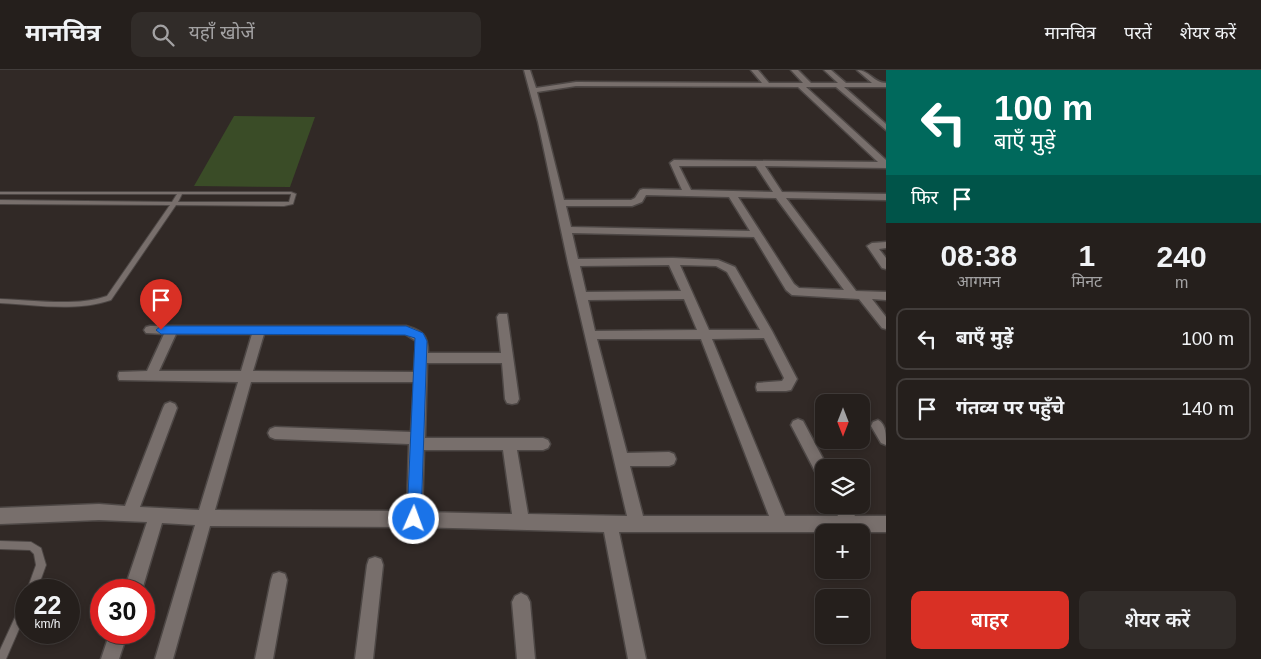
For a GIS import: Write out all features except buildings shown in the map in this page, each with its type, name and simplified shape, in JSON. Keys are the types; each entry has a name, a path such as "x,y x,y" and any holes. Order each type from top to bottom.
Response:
{"street":[{"path":"527,70 637,524"},
{"path":"754,70 767,84"},
{"path":"794,70 809,85"},
{"path":"828,70 886,128"},
{"path":"860,70 882,85 886,91"},
{"path":"533,91 580,84 621,86 882,85"},
{"path":"800,85 886,165"},
{"path":"688,193 674,163 886,165"},
{"path":"759,164 779,195 858,295 886,325"},
{"path":"560,203 632,203 639,200 643,192 886,197"},
{"path":"732,194 790,287 796,292 886,296"},
{"path":"567,230 758,234"},
{"path":"886,245 872,246 886,266"},
{"path":"574,263 673,261 718,263 726,266 731,270 768,334 791,379 786,386 762,387"},
{"path":"673,261 705,335 780,524"},
{"path":"581,296 687,295"},
{"path":"503,317 512,399"},
{"path":"150,330 406,330 419,336 422,341 416,441 414,519"},
{"path":"164,659 259,330"},
{"path":"151,375 172,331"},
{"path":"590,335 768,334"},
{"path":"420,358 508,358"},
{"path":"124,376 419,377"},
{"path":"130,513 170,408"},
{"path":"798,425 816,459"},
{"path":"878,426 886,439"},
{"path":"275,433 416,441 544,444"},
{"path":"509,444 521,522"},
{"path":"621,460 669,459"},
{"path":"0,516 130,513 205,518 414,519 610,524 815,524"},
{"path":"845,514 851,524"},
{"path":"137,579 157,515"},
{"path":"610,524 636,659"},
{"path":"870,524 886,524"},
{"path":"364,659 375,565"},
{"path":"264,659 279,580"},
{"path":"521,602 526,659"},
{"path":"110,659 115,644"}],"lane":[{"path":"0,193 294,194 291,203 287,204 0,202"},
{"path":"0,301 89,303 104,301 114,293 181,193"},
{"path":"0,546 31,546 38,551 41,565 36,579"},
{"path":"0,659 15,627"}],"green space":[{"path":"234,116 315,117 290,187 194,186"}],"route":[{"path":"161,330 406,330 419,336 422,341 414,519"}]}
